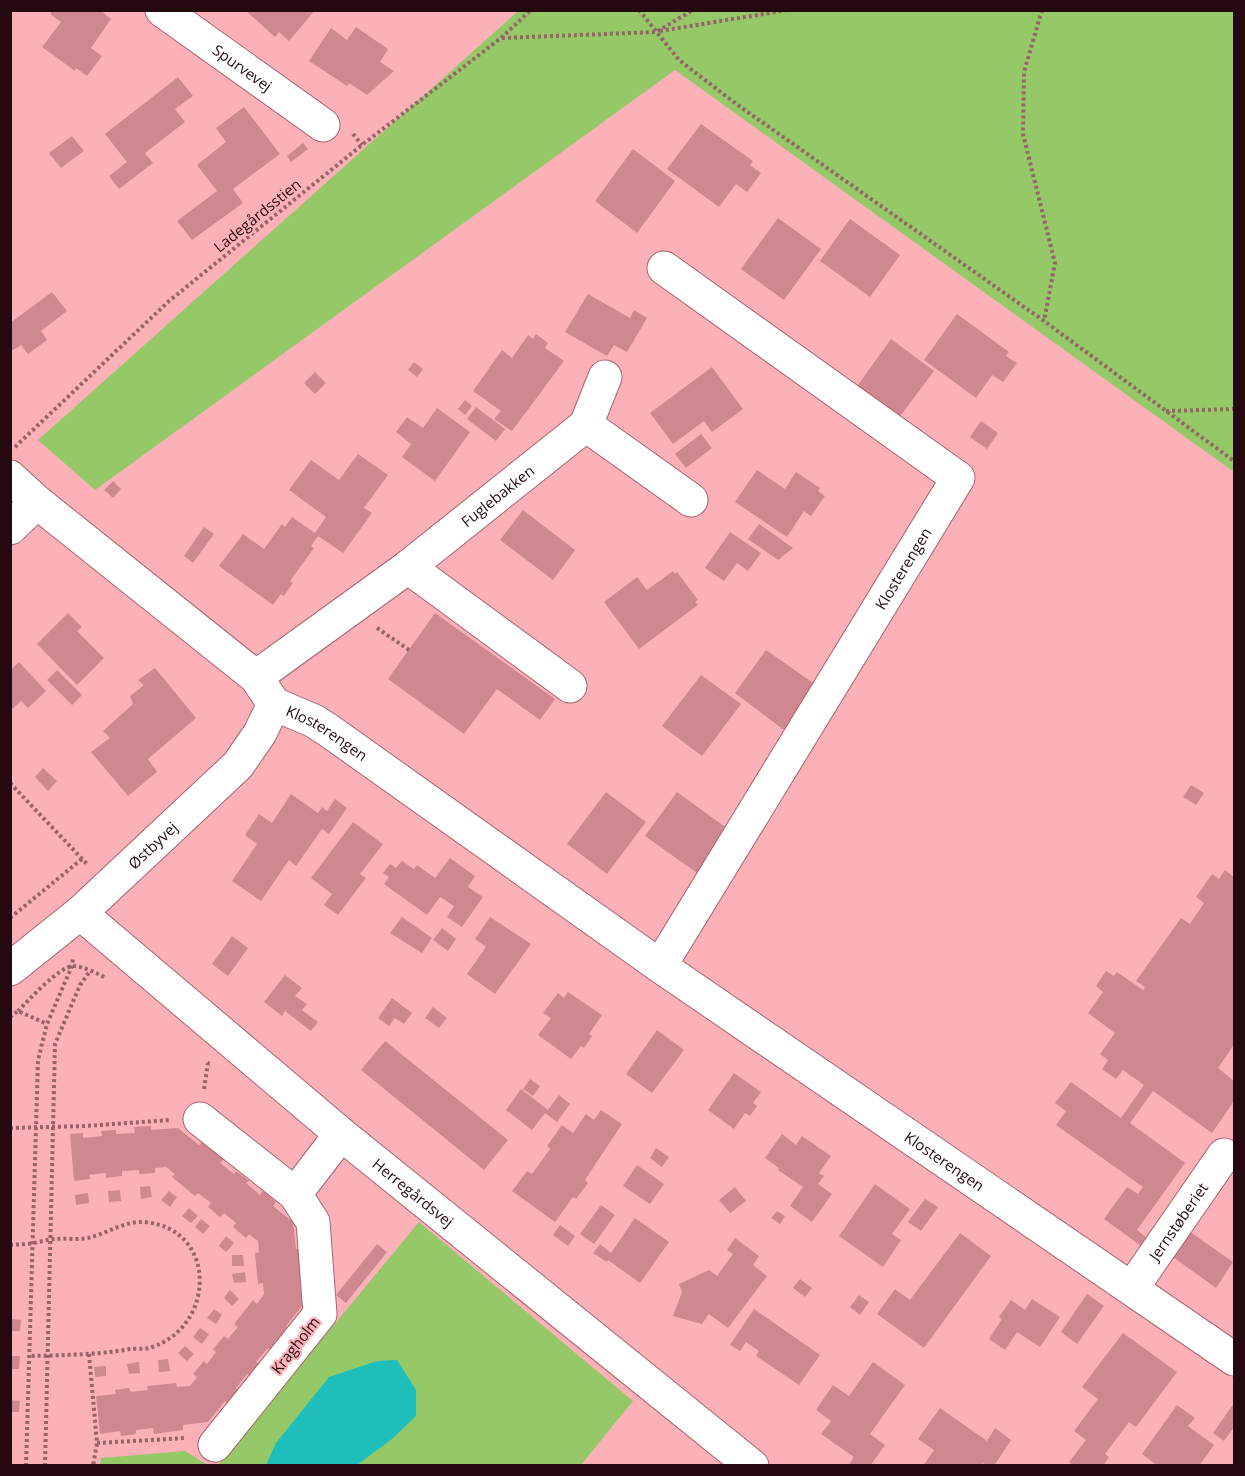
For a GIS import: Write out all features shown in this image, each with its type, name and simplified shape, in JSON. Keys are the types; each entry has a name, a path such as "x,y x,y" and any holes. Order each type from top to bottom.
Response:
{"street":[{"name":"Spurvevej","path":"162,10 323,125"},
{"name":"Klosterengen","path":"660,966 958,478 664,268"},
{"name":"Fuglebakken","path":"256,677 408,567 586,425 605,377"},
{"path":"586,425 691,500"},
{"name":"Klosterengen","path":"10,477 37,502 256,677 274,704 314,721 328,730 660,966 804,1063 918,1144 1233,1355"},
{"path":"10,528 37,502"},
{"path":"408,567 570,686"},
{"name":"Østbyvej","path":"10,969 80,913 243,759 260,733 274,704"},
{"name":"Herregårdsvej","path":"80,913 341,1134 752,1466"},
{"name":"Kragholm","path":"200,1119 295,1194 313,1222 321,1314 219,1440"},
{"path":"295,1194 341,1134"},
{"name":"Jernstøberiet","path":"1132,1288 1224,1155"}],"path":[{"name":"Ladegårdsstien","path":"10,452 169,302 362,145 501,38 531,10"},
{"path":"639,10 679,60 735,103 1044,321 1234,461"},
{"path":"656,32 693,10"},
{"path":"501,38 656,32 788,10"},
{"path":"1042,10 1024,72 1023,134 1055,263 1044,321"},
{"path":"1165,411 1234,409"},
{"path":"10,783 108,887"},
{"path":"10,918 82,859"},
{"path":"26,1466 38,1060 47,1024 72,966 80,913"},
{"path":"10,1017 60,972 72,966 90,970 103,976 112,984"},
{"path":"45,1466 55,1044 80,985 90,970"},
{"path":"18,1011 47,1024"},
{"path":"10,1128 200,1119 208,1063 199,1056"},
{"path":"10,1245 87,1238 121,1226 143,1222 168,1228 184,1239 196,1257 201,1274 201,1292 192,1315 174,1336 152,1348 89,1354 30,1356"},
{"path":"89,1354 97,1443 93,1466"},
{"path":"97,1443 219,1440"}],"green space":[{"path":"518,11 1234,11 1234,472 675,70 95,490 38,440"},
{"path":"419,1222 633,1401 581,1465 217,1466"},
{"path":"185,1451 208,1465 100,1465 101,1458"}],"water":[{"path":"397,1360 416,1390 416,1416 392,1439 357,1465 266,1465 276,1443 329,1377 377,1361"}],"building":[{"path":"53,10 100,10 111,19 91,48 102,56 87,76 76,68 75,71 42,47 61,22 50,14"},
{"path":"245,10 315,10 289,41 279,32 275,37"},
{"path":"356,27 388,49 380,62 394,71 367,95 349,83 347,86 309,61 331,28 347,40"},
{"path":"178,77 193,96 175,109 185,122 145,153 153,163 119,189 109,176 127,162 105,134"},
{"path":"244,107 280,154 233,189 243,203 192,240 177,221 217,191 197,165 226,142 216,128"},
{"path":"701,124 753,161 750,165 761,173 747,192 736,184 719,207 667,169"},
{"path":"72,136 84,151 61,168 49,153"},
{"path":"303,143 308,149 291,162 287,156"},
{"path":"633,149 675,181 637,233 595,201"},
{"path":"778,218 821,249 784,300 741,269"},
{"path":"850,219 900,255 870,297 820,261"},
{"path":"52,292 67,311 41,331 47,340 28,354 21,345 10,352 10,323"},
{"path":"588,294 630,318 634,310 647,318 627,352 614,345 607,356 565,332"},
{"path":"957,314 1009,352 1006,356 1017,363 1003,382 992,375 976,398 924,360"},
{"path":"536,334 548,343 545,348 564,361 512,431 494,419 501,411 473,391 502,350 512,358 528,335 533,339"},
{"path":"891,339 934,371 895,423 853,392"},
{"path":"414,362 423,369 417,377 408,370"},
{"path":"712,367 743,409 712,432 704,421 673,444 650,413"},
{"path":"315,372 326,383 315,394 304,383"},
{"path":"465,400 472,406 465,415 458,409"},
{"path":"476,407 505,429 496,441 467,419"},
{"path":"437,408 470,432 435,481 402,457 411,444 396,432 407,417 423,428"},
{"path":"981,421 998,433 987,449 970,437"},
{"path":"701,434 712,448 686,468 675,454"},
{"path":"358,454 388,475 364,508 372,513 343,553 318,536 311,546 314,548 290,581 293,583 284,596 281,594 273,605 219,566 243,534 264,549 282,524 285,527 292,517 315,533 326,517 289,490 311,460 339,480"},
{"path":"757,470 785,489 796,472 820,488 818,491 825,496 811,516 804,511 787,537 735,502"},
{"path":"113,481 121,489 113,498 104,490"},
{"path":"523,510 575,550 553,580 500,540"},
{"path":"759,524 793,548 778,560 748,539"},
{"path":"204,527 214,534 193,563 184,556"},
{"path":"730,532 761,553 748,571 737,563 724,581 705,568"},
{"path":"673,571 675,574 677,572 698,600 695,602 698,605 639,649 604,602 637,577 647,590"},
{"path":"68,613 82,627 77,631 104,658 77,685 37,644"},
{"path":"435,613 555,699 540,720 497,689 464,734 388,679"},
{"path":"766,650 816,685 784,730 735,693"},
{"path":"19,662 46,691 28,708 21,701 10,711 10,670"},
{"path":"155,668 196,718 148,759 157,772 128,796 91,752 110,738 103,731 133,704 130,696 144,685 138,680"},
{"path":"57,670 82,695 72,705 47,680"},
{"path":"701,675 741,704 702,756 662,726"},
{"path":"43,768 57,781 48,791 35,777"},
{"path":"1191,785 1204,793 1196,805 1183,797"},
{"path":"606,792 646,822 607,874 567,844"},
{"path":"677,792 728,829 697,873 645,836"},
{"path":"291,794 318,813 322,807 327,811 335,799 347,808 329,834 322,829 296,866 289,860 261,901 232,881 257,844 245,835 259,814 272,823"},
{"path":"353,822 383,844 360,874 366,878 338,915 324,905 332,894 311,878"},
{"path":"450,858 475,876 468,887 483,897 462,927 447,917 454,906 440,897 427,915 384,884 389,877 383,873 390,864 396,868 402,861 414,869 417,865 435,878"},
{"path":"1225,870 1234,877 1234,1045 1218,1068 1234,1081 1234,1101 1212,1133 1153,1091 1130,1123 1185,1163 1137,1230 1147,1238 1141,1246 1104,1219 1127,1187 1138,1194 1143,1187 1056,1125 1066,1111 1055,1103 1071,1082 1121,1118 1144,1085 1123,1070 1116,1079 1102,1069 1108,1060 1100,1054 1115,1033 1088,1013 1103,992 1096,986 1106,971 1114,976 1117,972 1143,990 1145,987 1136,981 1181,918 1190,924 1204,903 1196,897 1212,874 1219,879"},
{"path":"402,917 432,938 422,953 390,933"},
{"path":"490,917 531,944 495,994 467,974 486,947 475,939"},
{"path":"442,928 456,939 448,951 433,940"},
{"path":"232,936 248,948 228,976 212,964"},
{"path":"285,975 302,988 295,996 307,1004 302,1010 318,1022 311,1031 285,1011 282,1016 264,1002"},
{"path":"568,992 602,1015 589,1034 592,1036 584,1048 581,1046 571,1059 538,1035 551,1018 543,1013 558,993 564,998"},
{"path":"392,998 412,1013 404,1024 395,1018 389,1026 378,1018"},
{"path":"433,1007 447,1018 439,1028 425,1018"},
{"path":"657,1030 684,1050 652,1093 626,1074"},
{"path":"385,1041 508,1140 484,1170 361,1070"},
{"path":"734,1073 761,1092 753,1103 757,1106 750,1116 745,1113 734,1129 708,1110"},
{"path":"530,1079 540,1086 533,1096 523,1089"},
{"path":"521,1089 548,1110 559,1095 570,1104 557,1122 545,1113 532,1130 506,1110"},
{"path":"601,1110 622,1124 585,1180 588,1183 576,1199 573,1197 555,1222 512,1191 527,1171 532,1174 550,1149 547,1146 562,1125 573,1133 586,1114 594,1120"},
{"path":"151,1126 151,1130 178,1128 199,1145 202,1142 224,1159 220,1163 234,1174 236,1171 249,1181 246,1183 260,1195 263,1191 276,1202 273,1206 293,1222 296,1249 301,1248 304,1280 300,1280 302,1306 286,1326 289,1329 272,1351 268,1348 256,1362 261,1365 251,1377 247,1374 236,1388 239,1390 229,1404 225,1401 208,1422 183,1425 183,1430 154,1434 153,1428 136,1430 136,1434 121,1436 120,1431 100,1434 96,1396 116,1394 115,1390 129,1388 131,1392 148,1390 147,1386 176,1383 177,1387 190,1386 197,1377 193,1374 204,1361 207,1364 216,1352 213,1349 224,1336 228,1339 238,1327 234,1324 253,1300 257,1304 264,1294 263,1283 258,1284 255,1253 259,1252 258,1241 249,1234 246,1238 233,1227 236,1223 224,1213 220,1217 208,1207 211,1203 198,1193 195,1196 172,1177 175,1174 166,1167 155,1168 155,1173 139,1174 139,1170 122,1171 122,1176 106,1178 106,1173 89,1175 90,1179 74,1181 70,1134 83,1133 83,1138 102,1136 101,1131 116,1130 116,1134 135,1133 134,1127"},
{"path":"782,1134 796,1145 802,1136 831,1156 819,1173 824,1176 818,1184 832,1194 812,1222 790,1206 803,1187 765,1158"},
{"path":"656,1148 669,1157 662,1167 650,1158"},
{"path":"637,1165 664,1184 650,1204 623,1186"},
{"path":"875,1184 910,1209 892,1234 901,1240 883,1267 839,1236"},
{"path":"150,1186 152,1197 141,1199 140,1187"},
{"path":"735,1187 746,1201 730,1213 719,1200"},
{"path":"120,1190 121,1201 109,1202 108,1191"},
{"path":"169,1191 177,1197 170,1207 161,1200"},
{"path":"88,1193 89,1203 76,1205 75,1195"},
{"path":"925,1199 938,1207 921,1231 908,1222"},
{"path":"601,1205 615,1215 594,1244 580,1234"},
{"path":"189,1208 198,1216 191,1223 182,1216"},
{"path":"777,1211 785,1216 780,1224 771,1218"},
{"path":"635,1218 669,1242 640,1283 608,1260 607,1262 593,1253 600,1244 611,1253"},
{"path":"201,1219 210,1226 203,1234 195,1227"},
{"path":"560,1225 575,1236 568,1246 553,1235"},
{"path":"1183,1227 1233,1262 1216,1288 1166,1252"},
{"path":"960,1233 991,1256 924,1348 877,1314 895,1289 910,1300"},
{"path":"226,1236 234,1243 226,1252 219,1246"},
{"path":"735,1238 759,1256 753,1265 767,1276 728,1328 709,1314 702,1324 673,1316 682,1292 679,1284 709,1270 717,1276 733,1254 727,1250"},
{"path":"377,1244 387,1252 346,1303 336,1295"},
{"path":"232,1255 243,1255 244,1266 232,1266"},
{"path":"245,1272 246,1282 234,1283 232,1274"},
{"path":"800,1279 812,1288 805,1297 793,1288"},
{"path":"230,1290 239,1299 232,1306 224,1298"},
{"path":"1087,1294 1104,1306 1077,1344 1061,1332"},
{"path":"859,1295 869,1302 860,1315 850,1307"},
{"path":"1032,1299 1060,1317 1040,1347 1017,1332 1005,1350 989,1339 1002,1319 999,1317 1011,1300 1025,1310"},
{"path":"214,1309 222,1315 216,1324 207,1318"},
{"path":"754,1309 820,1355 799,1385 756,1356 759,1351 746,1342 740,1351 730,1345"},
{"path":"12,1319 21,1320 20,1331 11,1331"},
{"path":"200,1328 209,1334 202,1344 193,1337"},
{"path":"1123,1333 1177,1372 1136,1427 1129,1422 1105,1454 1109,1457 1103,1466 1074,1466 1069,1462 1086,1440 1074,1431 1098,1399 1082,1387"},
{"path":"185,1346 194,1354 187,1361 178,1353"},
{"path":"10,1356 20,1356 19,1369 10,1369"},
{"path":"168,1359 170,1371 159,1372 158,1360"},
{"path":"139,1362 140,1373 129,1374 127,1364"},
{"path":"873,1362 905,1385 870,1434 885,1445 870,1466 848,1466 854,1457 821,1434 831,1421 816,1410 833,1385 849,1396"},
{"path":"106,1366 106,1376 95,1377 94,1367"},
{"path":"10,1400 20,1401 19,1412 10,1412"},
{"path":"1234,1403 1234,1427 1224,1441 1213,1433"},
{"path":"1177,1405 1195,1418 1188,1426 1214,1445 1199,1466 1158,1466 1142,1454"},
{"path":"940,1408 987,1441 995,1428 1011,1440 994,1466 987,1466 983,1463 981,1466 923,1466 934,1450 918,1439"}]}
